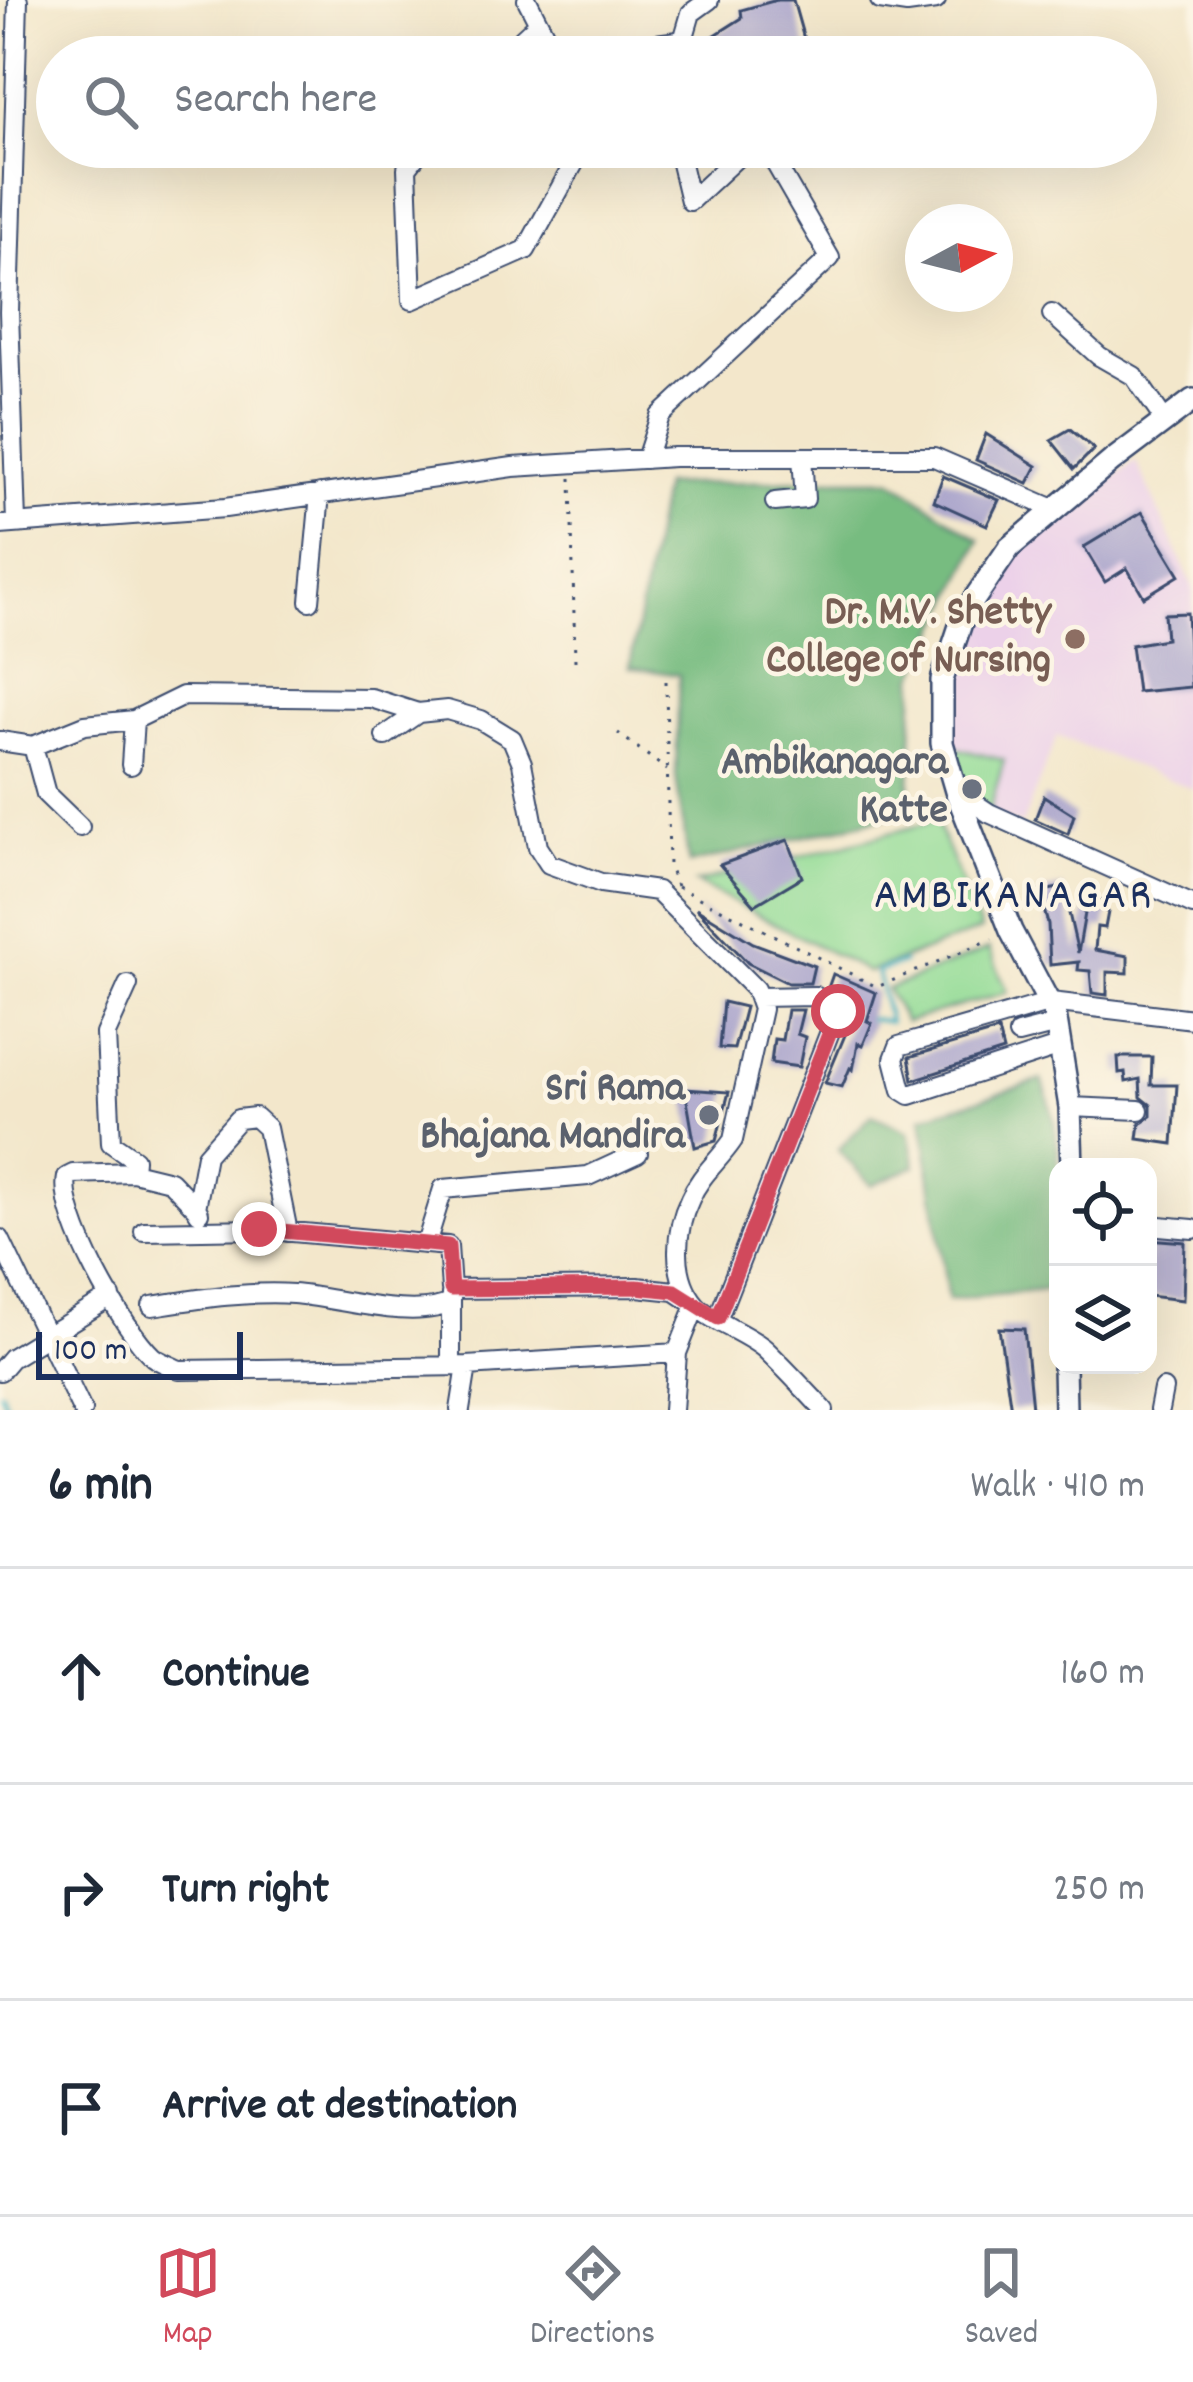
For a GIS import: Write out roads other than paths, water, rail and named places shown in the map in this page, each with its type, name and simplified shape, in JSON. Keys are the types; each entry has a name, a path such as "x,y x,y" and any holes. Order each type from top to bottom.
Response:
{"main road":[{"path":"1072,1158 1070,1107 1056,1024 1011,932 956,790 942,743 942,680 964,614 1009,548 1193,400"},
{"path":"1064,1374 1065,1410"}],"street":[{"path":"18,0 8,524 225,508 513,467 646,459 934,457 1054,509"},
{"path":"526,0 546,36"},
{"path":"686,36 691,14 709,0"},
{"path":"880,0 907,4 936,0"},
{"path":"525,36 538,24"},
{"path":"407,168 412,300 526,250 571,168"},
{"path":"682,168 690,200 725,168"},
{"path":"646,459 660,416 830,258 778,168"},
{"path":"1052,314 1099,356 1134,376 1165,422"},
{"path":"775,502 806,499 802,457"},
{"path":"310,602 320,494"},
{"path":"0,741 32,746 85,725 134,720 183,696 371,698 418,713 447,710 481,720 512,739 522,763 538,847 549,864 601,883 657,891 755,989 762,1010 733,1140 702,1175 676,1236 681,1274 696,1305 677,1353 673,1410"},
{"path":"386,736 418,713"},
{"path":"131,765 134,720"},
{"path":"32,746 46,794 80,827"},
{"path":"956,790 1008,822 1193,905"},
{"path":"128,985 106,1034 106,1065 111,1143 134,1159 133,1172"},
{"path":"718,1318 838,1011 815,996 758,997"},
{"path":"1056,1024 910,1095 904,1093 894,1059 899,1046 1056,1024 1193,1019"},
{"path":"1018,1034 1056,1024"},
{"path":"1070,1107 1139,1110"},
{"path":"196,1208 212,1144 238,1119 255,1117 267,1128 288,1232"},
{"path":"426,1244 443,1189 588,1176 638,1153"},
{"path":"210,1230 170,1180 133,1172 67,1177 64,1188 75,1232 111,1297 154,1358 179,1370 459,1366 677,1353"},
{"path":"1157,1226 1193,1229"},
{"path":"144,1232 288,1232 448,1246 460,1410"},
{"path":"0,1239 82,1410"},
{"path":"152,1306 290,1294 440,1309 451,1296 637,1287 675,1291 764,1348 824,1410"},
{"path":"0,1371 10,1358 111,1297"},
{"path":"1159,1410 1163,1389"}],"waterway":[{"path":"866,1018 889,1022 877,972 903,963"},
{"path":"1,1391 7,1408"}],"place":[{"name":"Dr. M.V. Shetty College of Nursing","path":"1075,639"},
{"name":"Ambikanagara Katte","path":"972,789"},
{"name":"Sri Rama Bhajana Mandira","path":"709,1115"}],"district":[{"name":"AMBIKANAGAR","path":"1014,898"}]}
